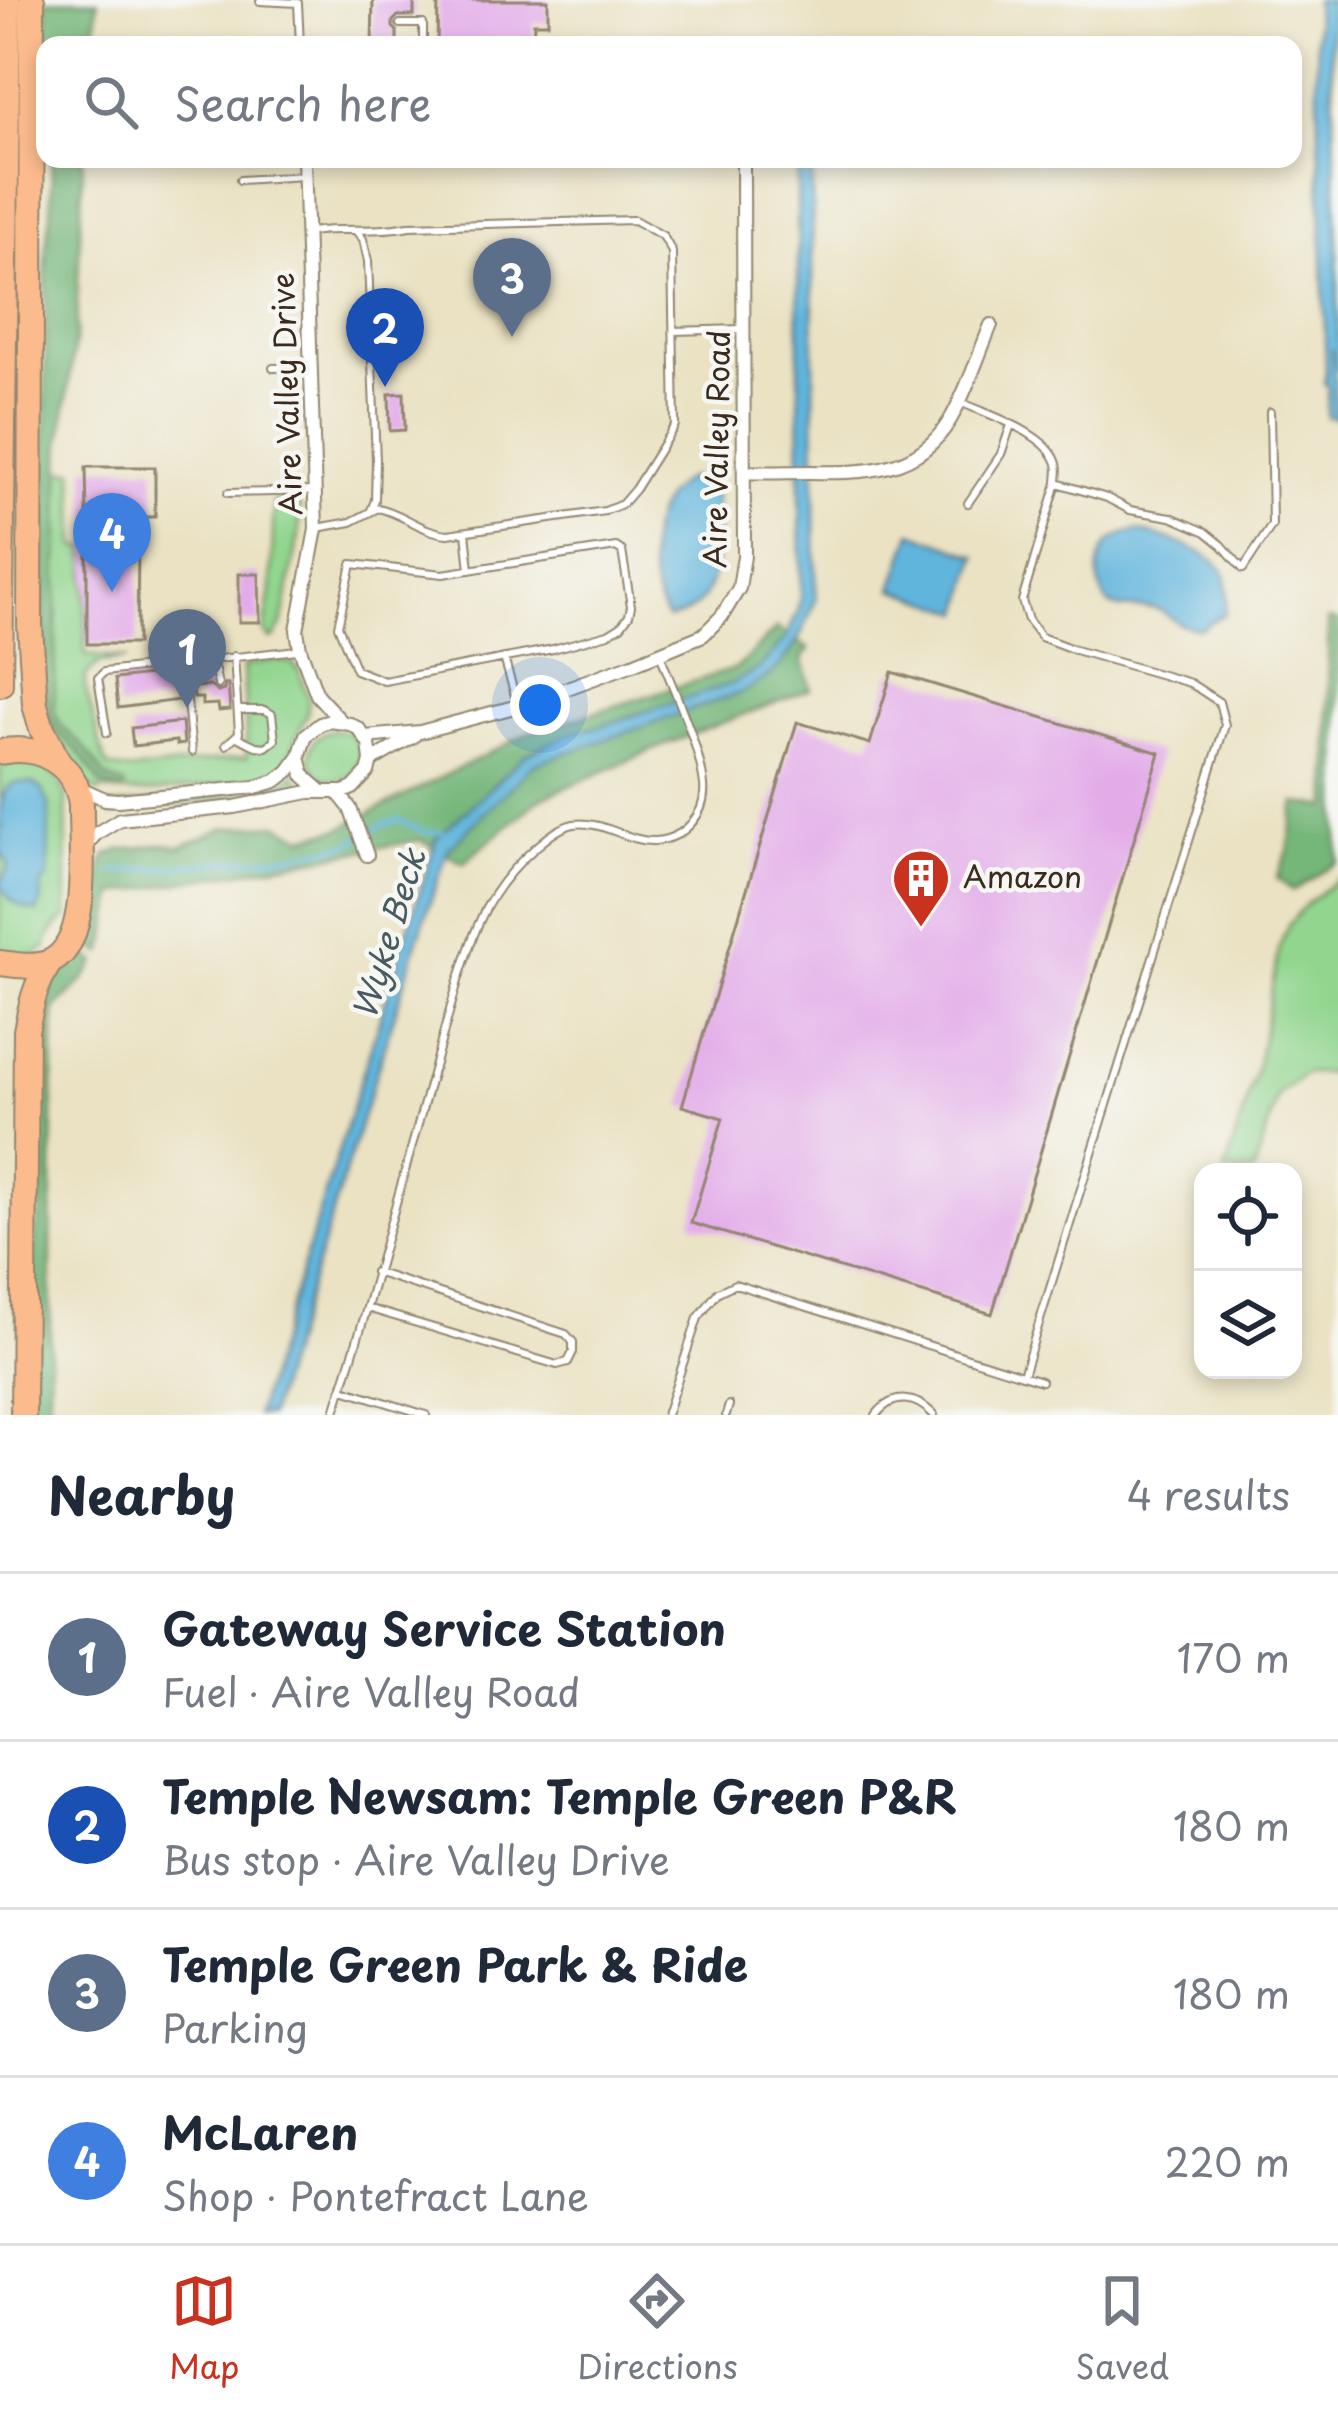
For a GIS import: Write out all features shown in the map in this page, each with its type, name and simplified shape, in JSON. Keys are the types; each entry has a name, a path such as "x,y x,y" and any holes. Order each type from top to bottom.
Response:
{"highway":[{"path":"0,684 8,0"},
{"path":"23,1415 26,1031 39,979 76,932 81,804 76,786 42,729 35,705 29,625 32,0"},
{"path":"0,752 33,751 57,759"},
{"path":"0,963 50,962"}],"street":[{"name":"Aire Valley Drive","path":"304,168 316,529 297,630 317,694 341,721"},
{"name":"Aire Valley Road","path":"365,736 420,732 518,706 660,654 703,635 722,616 739,588 744,556 743,168"},
{"path":"744,472 846,473 897,466 918,455 951,418 991,325"},
{"path":"317,694 311,730 299,758 304,776 350,808 367,855"},
{"path":"311,730 341,721 365,736 371,761 362,781 358,827"},
{"name":"Aire Valley Road","path":"371,761 420,732"},
{"path":"76,786 118,800 256,787 276,781 299,758"},
{"path":"80,852 97,832 120,819 332,792 362,781"}],"lane":[{"path":"260,1 298,3 299,36"},
{"path":"400,24 423,24 423,36"},
{"path":"240,180 304,176"},
{"path":"306,233 634,220 663,236 672,252 675,425 622,504 605,511 436,533 389,510 371,510"},
{"path":"316,529 362,519 375,500 368,261 363,239 352,228"},
{"path":"674,331 746,329"},
{"path":"273,368 311,367"},
{"path":"958,401 1025,430 1057,463 1057,484 1022,601 1041,637 1190,683 1219,702 1225,724 1023,1375"},
{"path":"1057,484 1206,532 1243,568 1272,525 1270,412"},
{"path":"968,502 1001,454 1011,425"},
{"path":"228,493 315,490"},
{"path":"466,532 470,570"},
{"path":"616,547 622,551 629,615 608,634 553,649 385,681 356,670 338,626 352,564 428,574 470,570 616,547"},
{"path":"107,734 98,678 104,672 300,649"},
{"path":"334,1415 458,981 475,927 491,896 509,871 552,834 574,824 659,841 676,836 697,817 705,788 660,654"},
{"path":"226,745 239,733 234,656"},
{"path":"212,658 218,685"},
{"path":"504,658 518,706"},
{"path":"183,661 192,752"},
{"path":"237,737 266,747 274,740 272,714 238,710"},
{"path":"367,1308 556,1365 568,1362 573,1352 573,1342 566,1334 375,1272"},
{"path":"666,1415 698,1318 718,1292 735,1284 1041,1381"},
{"path":"342,1389 426,1415"},
{"path":"876,1415 899,1399 922,1404 934,1415"}],"green space":[{"path":"46,0 98,0 95,36 47,36"},
{"path":"52,168 83,168 76,333 61,442 54,711 106,778 125,785 122,792 101,784 79,752 57,732 48,713 44,676 46,247"},
{"path":"44,470 74,471 76,546 86,548 85,655 126,659 99,663 85,677 109,767 131,771 247,757 243,666 273,660 293,663 309,701 290,757 279,772 262,779 155,792 101,789 98,793 85,783 47,718"},
{"path":"274,501 300,507 282,625 270,639 264,632 271,590"},
{"path":"1328,620 1338,621 1338,862 1293,891 1277,878 1288,851 1296,803 1329,807"},
{"path":"777,628 809,649 802,658 811,689 541,798 463,863 420,840 115,894 105,949 102,953 90,945 99,921 102,865 107,855 166,844 180,847 225,828 277,824 304,837 339,829 529,733 737,668"},
{"path":"335,730 353,737 360,755 353,773 335,780 317,773 310,755 317,737"},
{"path":"0,762 41,764 57,778 66,797 67,918 53,930 46,948 28,957 0,954"},
{"path":"294,773 302,786 255,796 111,815 109,806 264,791 282,785"},
{"path":"1338,879 1338,1073 1306,1073 1278,1094 1257,1163 1228,1163 1256,1070 1280,945 1289,924"},
{"path":"80,950 96,962 54,1010 49,1415 31,1415 33,1250 40,1213 34,1153 37,1011 56,974"}],"water":[{"path":"1315,0 1330,0 1338,253 1338,349 1333,350 1336,418 1327,417 1328,387 1324,383"},
{"path":"797,168 812,168 816,599 809,616 789,655 757,684 534,764 449,848 269,1415 256,1415 436,839 525,755 571,733 731,684 758,669 785,640 801,597"},
{"path":"690,477 714,488 715,567 700,601 686,613 667,619 653,583 650,542 662,504"},
{"path":"1138,531 1213,559 1227,582 1225,613 1200,629 1156,609 1108,603 1100,586 1101,556 1118,537"},
{"path":"912,532 977,556 962,612 893,589"},
{"path":"14,783 42,789 49,805 48,877 41,885 37,912 15,903 0,885 9,866 0,850 1,805"}],"building":[{"path":"373,0 414,0 414,16 398,16 393,21 397,36 372,36"},
{"path":"438,0 548,0 548,23 534,23 533,36 437,36"},
{"path":"404,393 405,430 390,431 389,394"},
{"path":"86,467 155,467 155,517 87,517"},
{"path":"87,541 138,541 137,644 87,644"},
{"path":"239,574 259,574 260,622 239,622"},
{"path":"177,672 179,700 118,708 115,679"},
{"name":"Amazon","path":"892,672 1160,753 992,1314 691,1223 723,1118 682,1106 797,722 870,744"},
{"path":"225,684 230,710 219,711 218,704 202,705 202,698 194,698 193,687 210,686 218,692"},
{"path":"182,722 184,744 133,746 131,728"}],"waterway":[{"path":"1337,346 1338,370"},
{"path":"113,872 288,856 347,845 399,820 424,832 445,832"}],"place":[{"name":"Temple Green Park & Ride","path":"512,337"},
{"name":"Temple Newsam: Temple Green P&R","path":"385,387"},
{"name":"McLaren","path":"112,592"},
{"name":"Gateway Service Station","path":"187,708"},
{"name":"Amazon","path":"921,929"}],"water label":[{"name":"Wyke Beck","path":"389,934"}]}
